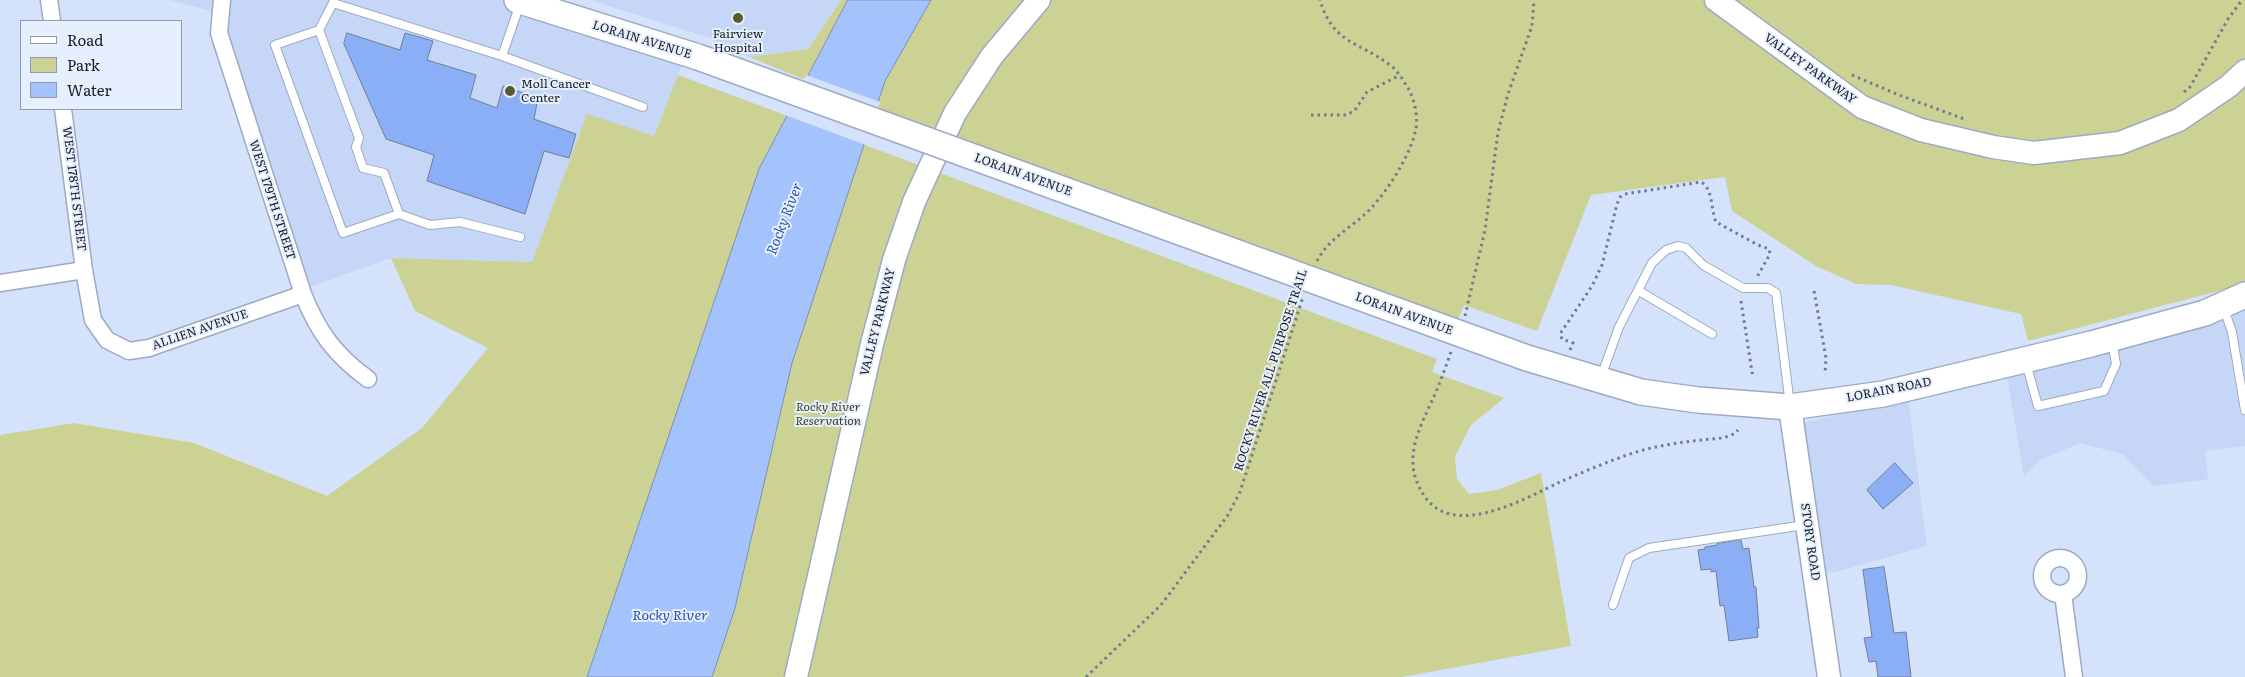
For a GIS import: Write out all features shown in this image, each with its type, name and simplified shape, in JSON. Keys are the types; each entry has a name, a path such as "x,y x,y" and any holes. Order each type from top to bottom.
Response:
{"main road":[{"name":"LORAIN AVENUE","path":"520,0 698,57 1527,358"},
{"name":"LORAIN ROAD","path":"1527,358 1641,392 1698,400 1790,407 1883,394 2025,360 2112,339 2205,313 2234,300"}],"street":[{"path":"49,0 52,20"},
{"name":"WEST 179TH STREET","path":"222,0 220,33 312,319 333,349 368,379"},
{"name":"VALLEY PARKWAY","path":"796,677 872,344 894,260 914,202 955,113 992,56 1039,0"},
{"name":"VALLEY PARKWAY","path":"1716,0 1862,107 1921,130 1993,147 2034,153 2120,143 2179,120 2229,86 2245,71"},
{"name":"WEST 178TH STREET","path":"63,110 84,270"},
{"path":"0,283 84,270"},
{"name":"ALLIEN AVENUE","path":"84,270 93,320 107,340 129,350 148,348 303,294"},
{"name":"STORY ROAD","path":"1790,407 1829,677"},
{"path":"2063,594 2074,677"}],"lane":[{"path":"502,56 520,0"},
{"path":"520,238 460,222 430,225 400,214 343,233 275,45 319,30 333,4 502,56 643,107"},
{"path":"319,30 359,138 356,147 363,168 384,174 400,214"},
{"path":"1600,380 1605,361 1619,327 1656,258 1666,250 1678,246 1686,248 1703,264 1744,288 1772,289 1776,293 1790,407"},
{"path":"1639,291 1712,334"},
{"path":"2234,300 2232,332 2245,410"},
{"path":"2025,360 2038,406 2104,392 2116,364 2112,339"},
{"path":"1613,605 1629,558 1638,552 1649,548 1807,525"}],"path":[{"name":"ROCKY RIVER ALL PURPOSE TRAIL","path":"1316,265 1322,252 1377,202 1409,148 1416,131 1416,112 1410,92 1400,75 1391,65 1338,34 1329,23 1320,0"},
{"path":"2178,98 2190,86 2228,18 2242,0"},
{"path":"1850,74 1899,95 1971,121"},
{"path":"1311,115 1347,115 1355,110 1367,92 1400,75"},
{"name":"ROCKY RIVER ALL PURPOSE TRAIL","path":"1086,677 1161,605 1228,515 1240,492 1306,288"},
{"path":"1814,291 1826,358 1825,374"},
{"path":"1741,301 1753,378"},
{"path":"1570,351 1573,343"}],"shaded area":[{"path":"170,0 508,0 685,57 654,136 587,115 532,262 391,258 304,289 214,12"},
{"name":"Fairview Hospital","path":"590,0 841,0 808,49 749,57 707,37"},
{"path":"2245,307 2245,446 2205,451 2208,479 2154,486 2122,454 2080,443 2040,460 2024,476 2006,371"},
{"path":"1908,398 1927,546 1835,572 1821,574 1802,423"}],"green space":[{"path":"841,0 2245,0 2245,284 2028,341 2021,314 1891,285 1856,284 1816,266 1732,211 1725,177 1591,195 1537,331 1464,305 1449,341 749,57 808,49"},
{"name":"Rocky River Reservation","path":"678,75 1437,359 1432,372 1504,398 1471,425 1455,457 1457,479 1469,494 1497,490 1541,473 1571,646 1402,677 0,677 0,435 74,423 194,443 327,496 422,428 488,348 415,311 391,258 532,262 587,114 654,136"}],"water":[{"name":"Rocky River","path":"848,0 931,0 885,81 792,363 735,608 712,677 587,677 759,169"}],"pier":[{"path":"806,75 880,102 866,145 785,115"}],"building":[{"path":"347,33 400,50 405,33 433,41 427,60 476,75 470,98 497,108 503,86 538,98 534,119 576,134 569,158 544,151 525,214 427,181 434,155 386,139 344,44"},
{"path":"1895,463 1913,483 1883,509 1867,490"},
{"path":"1741,540 1743,549 1749,548 1754,587 1756,587 1758,637 1729,641 1724,605 1720,606 1716,571 1711,572 1711,569 1701,570 1698,550 1717,544"},
{"path":"1884,567 1894,633 1906,632 1911,677 1878,677 1876,661 1869,662 1864,638 1872,637 1863,570"}],"place":[{"name":"Fairview Hospital","path":"738,18"},
{"name":"Moll Cancer Center","path":"510,91"}]}
